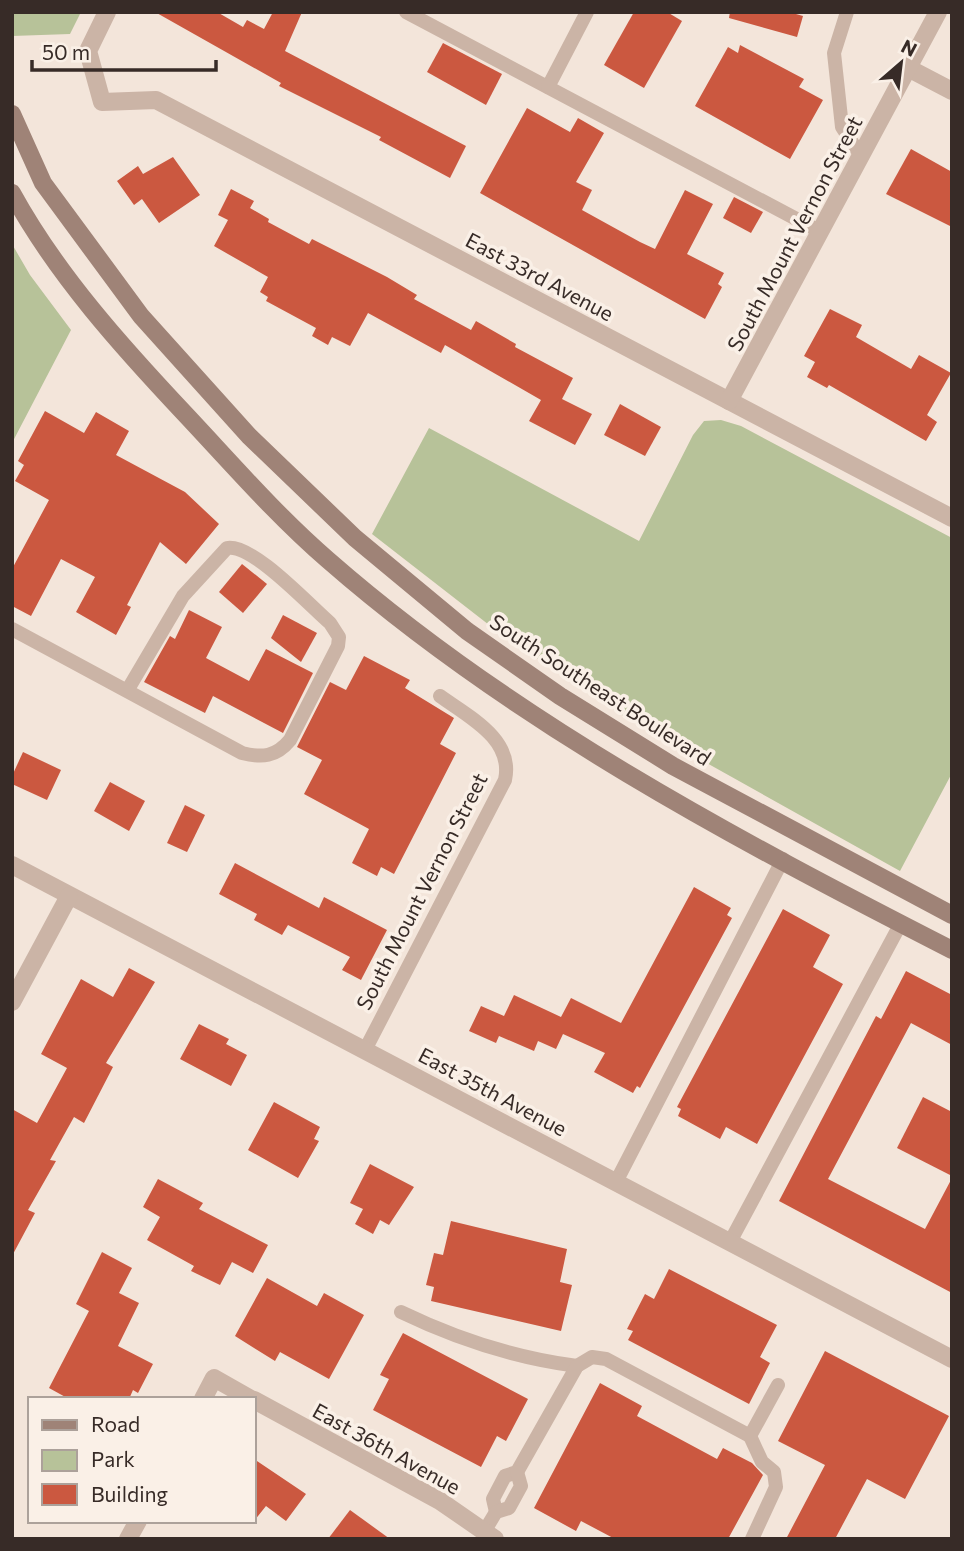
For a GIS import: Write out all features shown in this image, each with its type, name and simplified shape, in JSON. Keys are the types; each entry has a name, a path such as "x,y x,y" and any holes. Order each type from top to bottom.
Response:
{"main road":[{"name":"South Southeast Boulevard","path":"12,114 43,183 141,316 249,436 355,538 467,631 560,696 673,766 952,915"},
{"path":"12,193 69,280 160,387 327,559 424,638 510,699 635,778 952,950"}],"street":[{"name":"East 33rd Avenue","path":"107,12 88,51 102,102 156,100 952,518"},
{"name":"South Mount Vernon Street","path":"729,401 938,12"},
{"path":"908,68 952,91"},
{"name":"East 35th Avenue","path":"12,865 952,1359"},
{"path":"12,1002 69,896"},
{"name":"East 36th Avenue","path":"204,1397 214,1378 248,1397"},
{"name":"East 36th Avenue","path":"256,1401 440,1501 489,1535"},
{"path":"128,1539 137,1523"}],"lane":[{"path":"406,12 820,231"},
{"path":"548,87 587,12"},
{"path":"847,12 834,52 842,127 860,156"},
{"path":"12,629 127,691 242,753 270,756 282,750 290,740 338,646 339,637 330,623 252,555 235,547 227,548 183,596 127,691"},
{"name":"South Mount Vernon Street","path":"365,1050 505,780 508,766 503,750 492,736 440,696"},
{"path":"616,1182 783,859"},
{"path":"730,1242 901,923"},
{"path":"401,1312 442,1332 531,1360 577,1366"},
{"path":"489,1535 496,1512 509,1508 521,1486 517,1472 577,1366 592,1357 606,1359 750,1436 762,1462 774,1472 776,1487 752,1539"},
{"path":"750,1436 778,1385"}],"green space":[{"path":"12,12 81,12 70,34 12,36"},
{"path":"12,244 30,275 71,330 12,443"},
{"path":"721,420 741,426 952,538 952,773 900,871 628,719 502,635 372,534 429,428 639,541 693,435 704,421"}],"building":[{"path":"155,12 217,12 243,27 247,20 264,29 273,12 302,12 285,51 466,146 450,178 379,140 381,137 279,86 281,83"},
{"path":"634,12 667,12 682,21 644,88 604,65"},
{"path":"730,12 789,12 803,16 797,37 729,18"},
{"path":"443,43 502,74 486,105 427,72"},
{"path":"740,45 804,79 799,87 823,100 790,159 695,106 728,47 738,53"},
{"path":"527,108 570,132 578,118 604,133 576,182 592,190 582,210 640,242 655,249 685,190 713,204 687,254 724,273 718,284 722,287 705,319 480,193"},
{"path":"911,149 952,172 952,227 886,194"},
{"path":"173,157 200,195 159,223 142,199 134,205 117,181 138,166 143,174"},
{"path":"231,189 254,201 250,208 269,219 268,222 309,244 312,239 387,277 417,295 414,299 471,330 476,321 516,344 515,347 573,378 562,399 592,414 575,445 529,421 541,400 445,345 441,353 368,313 350,346 332,337 328,345 312,336 316,328 266,301 268,297 260,292 268,277 214,246 228,220 218,215"},
{"path":"734,197 763,212 751,233 723,218"},
{"path":"830,309 862,325 856,337 911,369 919,355 951,373 927,415 937,422 926,441 829,385 827,388 807,377 815,362 804,356"},
{"path":"620,404 661,427 645,456 604,435"},
{"path":"45,411 84,433 96,412 129,431 116,455 185,492 219,524 186,564 160,542 127,605 131,607 116,635 76,612 95,577 61,559 31,616 12,606 12,569 49,500 15,481 24,465 18,461"},
{"path":"242,564 267,584 243,613 219,592"},
{"path":"189,610 222,627 206,658 249,681 266,649 313,673 283,733 213,696 205,713 144,682 170,636 175,639"},
{"path":"283,615 317,633 301,662 271,638"},
{"path":"364,656 410,680 405,688 454,718 440,744 456,753 394,874 381,867 377,876 352,863 369,829 304,794 322,760 297,747 330,682 346,690"},
{"path":"23,752 61,770 47,800 12,784 12,776"},
{"path":"110,782 145,801 129,831 94,811"},
{"path":"185,805 205,815 187,852 167,843"},
{"path":"235,863 319,908 324,897 387,930 361,980 342,970 350,957 288,925 282,935 254,920 257,914 219,894"},
{"path":"694,887 731,908 727,915 732,918 640,1088 637,1086 633,1093 594,1072 605,1053 563,1034 556,1049 538,1041 534,1051 499,1036 496,1043 469,1031 481,1006 504,1016 514,995 561,1017 571,998 621,1023"},
{"path":"783,909 830,935 813,967 843,984 757,1144 726,1127 720,1139 678,1116 681,1109 677,1107"},
{"path":"129,968 155,982 106,1063 113,1067 84,1123 74,1117 50,1160 56,1161 28,1210 35,1213 12,1256 12,1109 37,1123 67,1068 41,1054 81,979 113,997"},
{"path":"906,971 952,995 952,1045 911,1023 828,1179 925,1229 952,1178 952,1293 779,1201 876,1016 881,1019"},
{"path":"199,1024 229,1039 226,1044 247,1055 231,1086 180,1059"},
{"path":"923,1097 952,1112 952,1176 897,1148"},
{"path":"274,1102 320,1127 314,1139 319,1141 298,1178 248,1150"},
{"path":"370,1164 414,1187 389,1225 380,1220 373,1234 355,1224 363,1209 350,1203"},
{"path":"158,1179 203,1203 199,1209 268,1245 253,1273 232,1262 220,1285 191,1271 194,1266 147,1240 160,1217 143,1207"},
{"path":"451,1221 567,1249 560,1282 572,1285 561,1331 431,1301 434,1287 426,1285 434,1253 443,1255"},
{"path":"102,1252 132,1268 119,1293 139,1303 118,1346 153,1364 138,1393 133,1390 130,1397 65,1397 49,1388 89,1311 76,1304"},
{"path":"669,1269 777,1325 760,1357 770,1363 749,1404 628,1340 633,1331 627,1329 645,1294 654,1299"},
{"path":"267,1278 317,1306 324,1293 364,1315 329,1379 280,1352 275,1361 235,1336"},
{"path":"403,1333 528,1399 506,1441 497,1436 481,1467 373,1410 389,1379 380,1375"},
{"path":"825,1351 949,1416 905,1499 867,1479 835,1539 786,1539 825,1465 778,1441"},
{"path":"600,1383 642,1406 637,1416 717,1459 723,1448 752,1463 763,1475 728,1539 615,1539 581,1521 576,1531 534,1508"},
{"path":"256,1460 306,1494 286,1521 266,1506 256,1518"},
{"path":"350,1510 390,1539 328,1539"}]}
